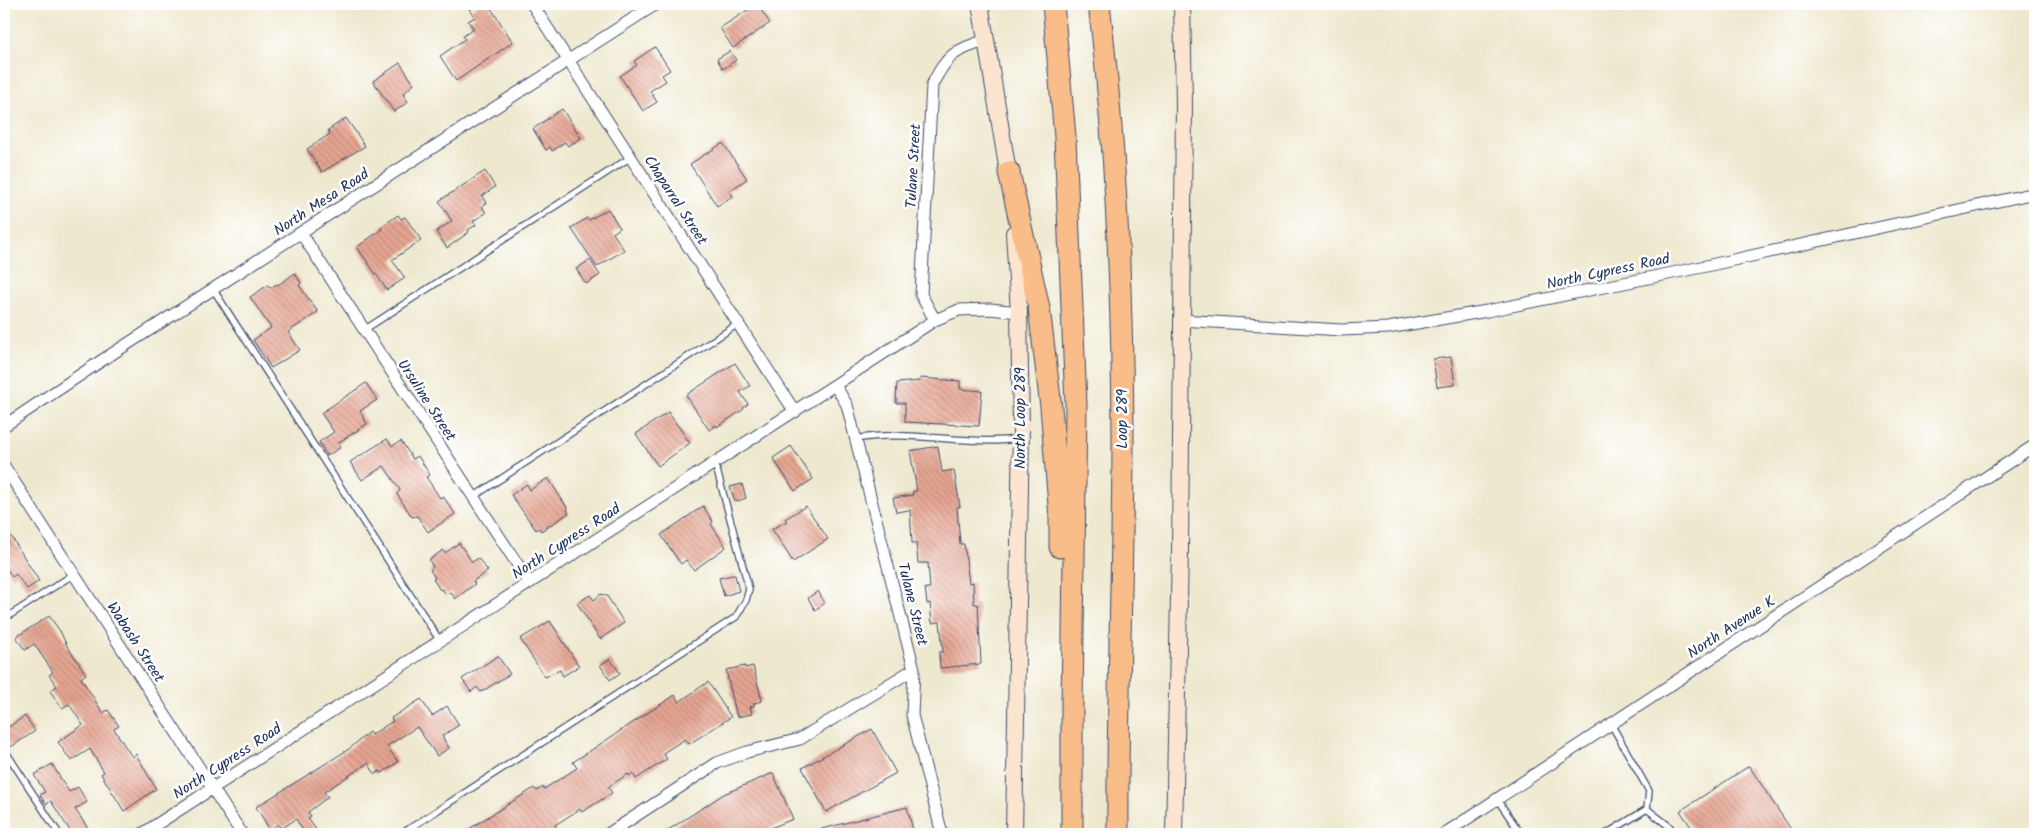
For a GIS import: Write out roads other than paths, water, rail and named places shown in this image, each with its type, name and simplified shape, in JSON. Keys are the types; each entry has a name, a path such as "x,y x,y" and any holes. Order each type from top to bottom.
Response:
{"highway":[{"path":"1054,4 1065,137 1076,395 1072,834"},
{"name":"Loop 289","path":"1099,4 1112,140 1122,347 1122,536 1118,834"},
{"path":"1009,172 1039,308 1051,407 1060,518 1060,596 1072,708"}],"main road":[{"name":"North Loop 289","path":"980,4 1009,172 1019,312 1020,439 1014,834"},
{"path":"1174,834 1180,551 1184,7"}],"street":[{"name":"Chaparral Street","path":"532,4 795,412"},
{"name":"North Mesa Road","path":"4,426 101,361 656,4"},
{"name":"Tulane Street","path":"935,320 922,295 932,85 944,61 963,48 986,40"},
{"name":"North Cypress Road","path":"1181,320 1341,330 1388,328 1487,311 1697,268 2035,193"},
{"name":"Ursuline Street","path":"301,233 530,582"},
{"name":"North Cypress Road","path":"142,834 935,320 959,310 1019,312"},
{"name":"Tulane Street","path":"835,385 847,404 914,669 912,715 942,834"},
{"name":"North Avenue K","path":"1444,834 2035,445"},
{"name":"Wabash Street","path":"4,466 242,834"},
{"path":"608,834 717,763 747,752 800,738 914,669"}],"lane":[{"path":"364,330 631,157"},
{"path":"213,289 440,641"},
{"path":"473,497 738,324"},
{"path":"855,439 941,437 994,442 1020,439"},
{"path":"401,834 736,617 746,600 749,589 715,463"},
{"path":"4,619 74,574"},
{"path":"1611,724 1649,791 1647,808"},
{"path":"4,749 59,834"},
{"path":"1497,799 1521,834"},
{"path":"1606,834 1647,808"},
{"path":"1647,808 1675,834"}]}
